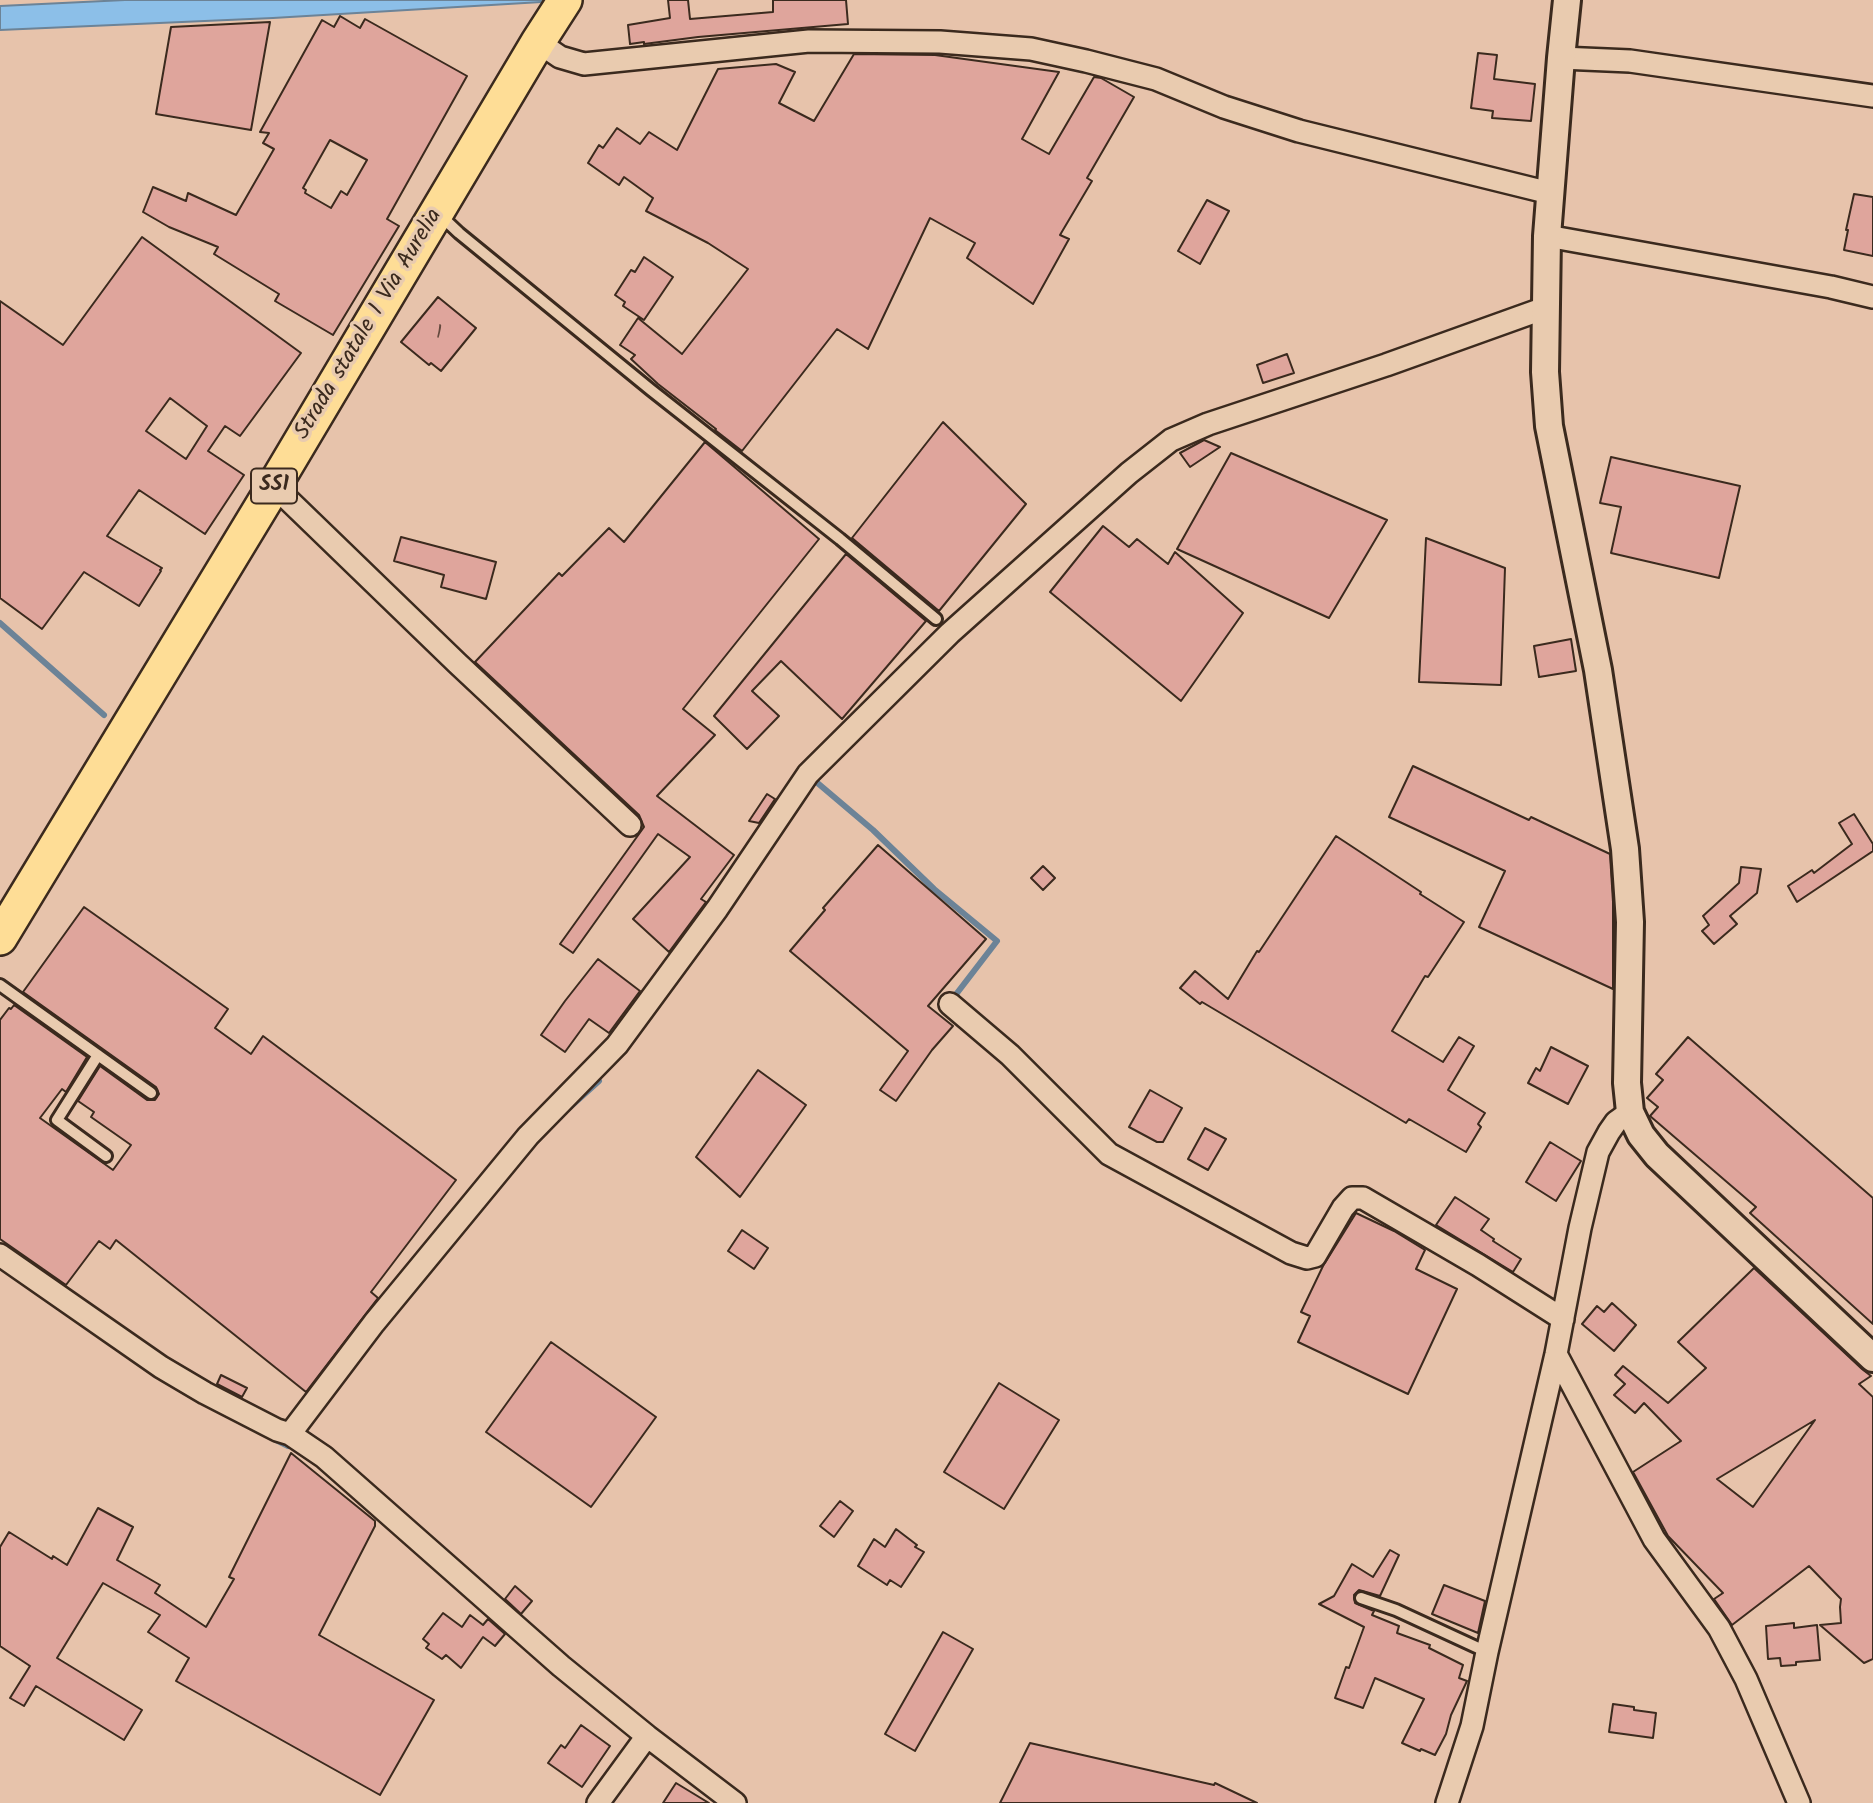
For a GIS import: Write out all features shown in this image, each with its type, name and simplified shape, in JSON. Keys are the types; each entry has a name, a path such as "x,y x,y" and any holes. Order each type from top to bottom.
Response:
{"main road":[{"name":"Strada statale 1 Via Aurelia","path":"0,938 565,0"}],"street":[{"path":"1567,0 1547,236 1545,372 1549,426 1598,670 1628,877 1630,922 1626,1083 1630,1112 1641,1135 1657,1155 1873,1358"},
{"path":"542,37 560,57 584,64 808,41 940,42 1031,49 1156,79 1224,107 1299,131 1550,193"},
{"path":"1561,58 1630,61 1873,96"},
{"path":"1547,236 1873,297"},
{"path":"290,1434 374,1323 528,1136 618,1045 717,909 808,774 950,633 1129,473 1171,440 1208,424 1545,308"},
{"path":"274,486 630,825"},
{"path":"950,1004 1010,1055 1109,1154 1291,1253 1307,1258 1315,1256 1343,1208 1352,1198 1363,1198 1478,1265 1563,1319"},
{"path":"1447,1803 1472,1726 1556,1354 1580,1228 1598,1152 1616,1122 1630,1112"},
{"path":"0,1255 161,1367 205,1393 290,1434 324,1457 561,1666 735,1803"},
{"path":"1556,1354 1654,1539 1719,1628 1746,1679 1800,1803"},
{"path":"598,1803 647,1736"}],"lane":[{"path":"437,213 651,390 936,618"},
{"path":"0,985 151,1093"},
{"path":"98,1055 57,1120 106,1156"},
{"path":"1361,1598 1396,1610 1487,1652"}],"water":[{"path":"125,0 575,0 273,18 0,30 0,6"}],"building":[{"path":"668,0 688,0 690,19 773,12 773,0 846,0 848,24 630,44 628,25 670,18"},
{"path":"340,16 360,28 365,19 467,76 387,219 399,226 333,335 275,301 279,294 214,254 218,247 169,227 143,212 153,187 186,201 188,193 236,215 274,149 263,143 269,133 260,132 322,20 334,27","holes":["330,140 367,160 347,195 341,191 331,208 305,193 303,188"]},
{"path":"270,22 251,130 156,114 171,27"},
{"path":"1478,53 1497,55 1494,79 1535,84 1531,121 1492,118 1493,111 1471,108"},
{"path":"854,54 935,55 1059,72 1022,139 1049,154 1094,77 1101,78 1134,97 1087,178 1092,181 1060,235 1069,239 1033,304 967,258 975,243 930,218 868,349 837,329 742,451 658,384 631,359 635,355 620,345 638,318 682,354 748,269 708,243 646,211 653,198 624,177 619,185 588,163 599,145 603,148 617,128 640,144 649,132 677,150 718,69 776,64 795,72 779,103 814,121"},
{"path":"1854,194 1873,197 1873,256 1844,250"},
{"path":"1207,200 1229,211 1200,264 1178,251"},
{"path":"142,237 301,353 240,436 225,426 208,451 244,475 205,534 139,490 107,536 162,568 139,606 84,572 42,629 0,598 0,301 63,345","holes":["170,398 207,426 186,459 146,431"]},
{"path":"644,257 673,277 644,320 623,306 625,302 615,295 631,270 635,272"},
{"path":"438,297 476,328 441,371 431,363 429,365 401,342"},
{"path":"1287,354 1294,373 1263,383 1257,365"},
{"path":"943,422 1026,504 939,611 852,538"},
{"path":"1204,440 1220,447 1190,467 1180,453"},
{"path":"705,442 819,539 683,709 715,735 657,796 734,855 701,899 706,902 669,952 633,919 690,857 658,834 573,953 560,944 644,827 639,815 475,662 559,573 562,576 609,528 624,542"},
{"path":"1231,453 1387,520 1329,618 1177,549"},
{"path":"1611,457 1740,486 1719,578 1611,553 1621,507 1600,503"},
{"path":"1103,526 1129,547 1137,539 1168,564 1175,552 1243,613 1181,701 1050,592"},
{"path":"401,537 496,562 486,599 441,587 444,575 394,561"},
{"path":"1426,538 1505,568 1501,685 1419,682"},
{"path":"846,554 926,621 842,719 781,661 752,691 779,716 747,749 714,716"},
{"path":"1571,639 1576,671 1539,677 1534,646"},
{"path":"1413,766 1610,854 1613,989 1479,927 1505,871 1389,817"},
{"path":"767,794 775,799 759,823 749,821"},
{"path":"1854,814 1873,844 1873,851 1797,902 1788,886 1812,870 1814,873 1852,844 1839,823"},
{"path":"1336,836 1464,922 1428,977 1425,976 1392,1031 1443,1062 1459,1037 1474,1046 1448,1090 1485,1113 1478,1124 1481,1127 1466,1152 1409,1119 1406,1123 1202,1002 1200,1004 1180,988 1195,971 1228,999 1257,951 1259,952"},
{"path":"878,845 986,939 928,1006 953,1026 932,1050 896,1101 880,1090 908,1051 790,951"},
{"path":"1043,866 1055,878 1043,890 1031,878"},
{"path":"1741,867 1761,869 1757,893 1730,916 1737,924 1714,944 1702,931 1709,925 1703,916 1739,883"},
{"path":"84,907 228,1009 215,1028 251,1054 263,1036 456,1180 371,1292 378,1298 306,1392 116,1240 110,1249 99,1241 66,1285 0,1239 0,1020 9,1008 14,1005 87,1057 66,1092 62,1089 40,1118 113,1170 131,1145 91,1117 94,1112 78,1101 100,1066 147,1100 155,1100 159,1094 156,1087 23,992"},
{"path":"598,959 640,991 609,1033 589,1019 565,1052 541,1035"},
{"path":"1688,1037 1873,1198 1873,1324 1750,1213 1756,1207 1650,1116 1658,1107 1647,1098 1663,1080 1656,1074"},
{"path":"1551,1047 1588,1066 1568,1104 1528,1083 1536,1068 1540,1071"},
{"path":"758,1070 806,1105 740,1197 696,1157"},
{"path":"1150,1090 1182,1108 1163,1142 1157,1142 1129,1127"},
{"path":"1205,1128 1226,1139 1208,1170 1188,1159"},
{"path":"1550,1142 1581,1161 1556,1201 1526,1182"},
{"path":"1455,1197 1489,1219 1481,1230 1521,1259 1513,1272 1436,1225"},
{"path":"1356,1213 1425,1250 1416,1269 1457,1289 1408,1394 1298,1342 1310,1316 1301,1312 1323,1266"},
{"path":"742,1230 768,1248 754,1269 728,1251"},
{"path":"1754,1268 1871,1376 1859,1384 1873,1397 1873,1659 1864,1663 1820,1625 1841,1623 1841,1599 1809,1566 1732,1625 1714,1599 1723,1593 1668,1536 1633,1472 1681,1441 1644,1403 1635,1413 1614,1395 1625,1384 1615,1375 1623,1366 1668,1403 1706,1368 1678,1342","holes":["1815,1420 1753,1507 1717,1479"]},
{"path":"1612,1303 1636,1325 1614,1351 1582,1324 1597,1306 1604,1312"},
{"path":"551,1342 656,1417 591,1507 486,1432"},
{"path":"221,1375 247,1388 242,1397 217,1384"},
{"path":"999,1383 1059,1420 1004,1509 944,1472"},
{"path":"291,1453 375,1521 375,1526 319,1635 434,1700 380,1795 176,1681 189,1658 148,1632 160,1615 103,1583 57,1658 142,1710 124,1740 36,1686 24,1706 10,1698 30,1666 0,1646 0,1547 9,1532 52,1559 53,1556 67,1565 98,1508 133,1527 117,1560 160,1585 155,1593 206,1627 234,1579 229,1577"},
{"path":"840,1501 853,1511 834,1537 820,1526"},
{"path":"896,1529 924,1552 901,1587 890,1580 887,1585 858,1566 874,1539 885,1547"},
{"path":"1390,1550 1399,1555 1380,1596 1359,1590 1354,1595 1355,1603 1374,1611 1372,1615 1399,1626 1397,1633 1430,1645 1429,1648 1463,1665 1459,1678 1467,1681 1435,1755 1402,1743 1424,1699 1375,1678 1363,1708 1335,1698 1364,1627 1319,1604 1334,1596 1352,1564 1373,1577"},
{"path":"1444,1585 1485,1601 1478,1633 1432,1614"},
{"path":"515,1586 532,1601 521,1614 505,1599"},
{"path":"443,1613 462,1627 470,1615 483,1625 488,1619 505,1634 495,1646 483,1637 461,1668 446,1655 442,1659 426,1648 429,1644 423,1639"},
{"path":"1794,1623 1794,1628 1817,1625 1820,1660 1781,1666 1780,1658 1768,1659 1766,1626"},
{"path":"943,1632 973,1649 915,1751 885,1734"},
{"path":"1613,1704 1656,1713 1653,1738 1609,1732"},
{"path":"581,1725 610,1746 582,1787 548,1763 561,1745 565,1748"},
{"path":"1030,1743 1214,1785 1215,1783 1257,1803 1000,1803"},
{"path":"676,1783 709,1803 663,1803"}],"waterway":[{"path":"0,623 104,715"},
{"path":"814,780 873,830 934,889 997,941 954,997"},
{"path":"569,1108 599,1081"},
{"path":"274,1439 288,1446"}]}
